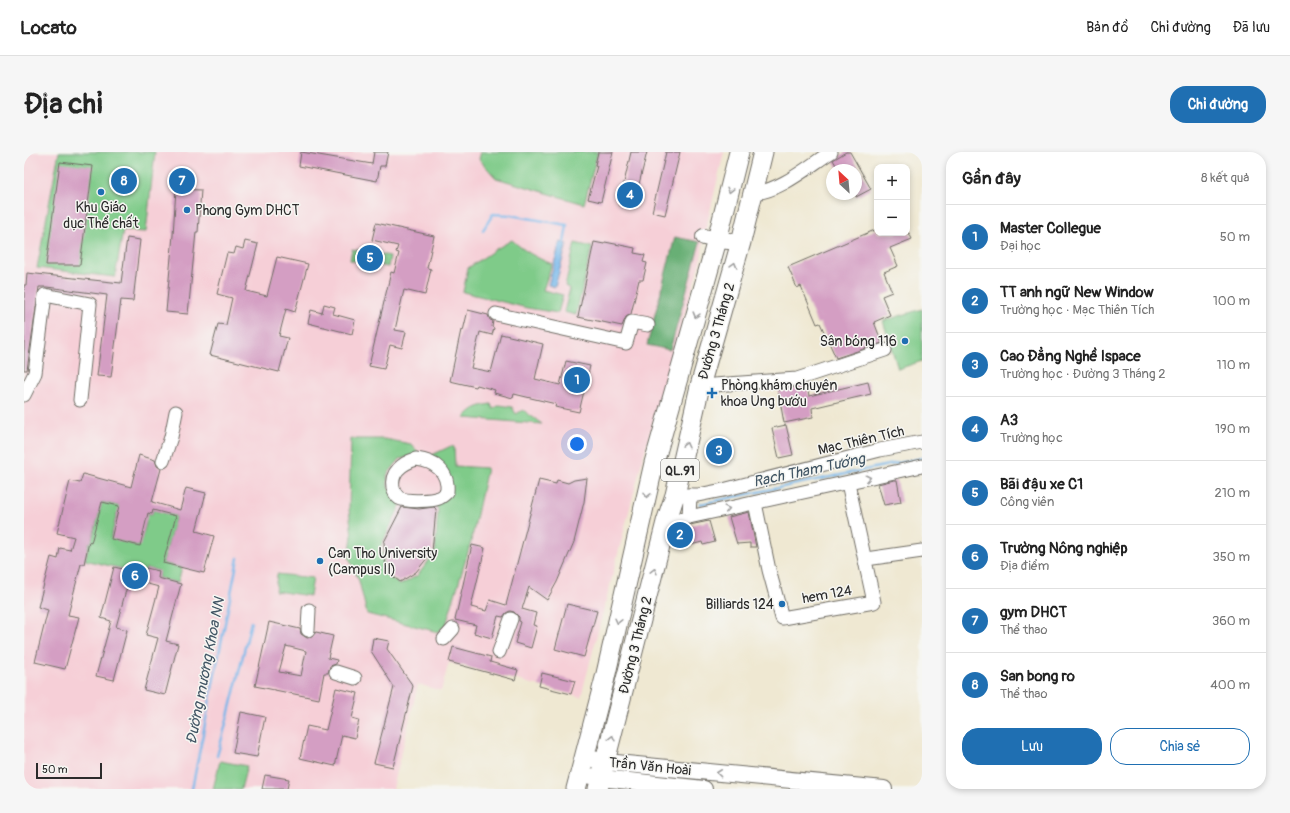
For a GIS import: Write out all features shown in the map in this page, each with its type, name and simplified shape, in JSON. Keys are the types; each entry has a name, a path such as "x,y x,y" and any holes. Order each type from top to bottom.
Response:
{"highway":[{"name":"Đường 3 Tháng 2","path":"580,773 605,678 648,462 711,238 739,152"},
{"name":"Đường 3 Tháng 2","path":"602,777 666,522 682,495 700,386 741,242 763,152"}],"main road":[{"path":"711,238 741,242"},
{"name":"Trần Văn Hoài","path":"580,773 704,789"},
{"name":"Trần Văn Hoài","path":"602,777 884,789"}],"street":[{"path":"753,193 761,193 795,177 831,152"},
{"path":"24,395 35,373 44,295 90,304 80,400"},
{"path":"496,314 626,343 632,322 648,325"},
{"path":"700,386 797,379 885,350"},
{"path":"163,461 171,437 176,412"},
{"name":"Mạc Thiên Tích","path":"682,495 698,495 723,490 880,450 922,442"},
{"path":"666,522 922,466"},
{"name":"hem 124","path":"755,503 768,570 782,618 874,602 866,559 848,483"},
{"path":"682,495 689,517"},
{"path":"866,559 922,551"},
{"path":"308,610 308,630"},
{"path":"499,652 511,619"},
{"path":"444,639 453,629"},
{"path":"336,672 355,678"}],"shaded area":[{"name":"Can Tho University (Campus II)","path":"24,152 724,152 704,237 701,259 642,461 581,697 449,662 441,691 418,684 393,789 24,789"}],"green space":[{"name":"Khu Giáo dục Thể chất","path":"59,152 155,152 146,232 123,231 115,277 37,268"},
{"path":"481,152 598,152 584,204 496,178 479,159"},
{"path":"675,237 700,242 670,350 647,345"},
{"path":"512,240 531,254 552,264 543,290 563,295 558,313 527,308 463,292 468,268"},
{"path":"575,243 592,247 576,315 564,312 570,288 565,286"},
{"path":"352,249 390,256 388,267 350,260"},
{"name":"Sân bóng 116","path":"922,309 922,361 898,369 883,321"},
{"path":"491,404 493,409 500,405 512,407 516,414 523,410 542,424 464,418 476,408"},
{"path":"351,439 385,439 411,444 419,453 400,459 387,475 388,487 401,504 381,546 386,574 400,585 418,575 435,552 438,509 431,502 450,493 432,455 451,446 454,447 455,466 487,468 471,542 446,625 438,632 367,614 359,581 349,558 352,536 349,509"},
{"path":"102,502 134,509 117,513 111,538 139,546 146,524 145,513 152,514 153,510 176,516 163,563 182,568 178,583 158,578 159,571 146,568 144,574 85,560 89,542 91,543"},
{"path":"277,574 313,578 310,596 275,591"},
{"path":"220,761 247,766 241,789 213,789"}],"water":[{"path":"560,242 567,244 555,287 548,285"}],"building":[{"path":"301,152 372,164 374,152 388,152 385,166 380,166 377,181 299,166"},
{"path":"598,152 613,152 601,202 588,199 597,166 595,165"},
{"path":"631,152 647,152 633,208 619,205"},
{"path":"666,152 680,152 665,215 652,212"},
{"path":"846,152 850,152 857,164 835,164 833,160"},
{"path":"60,162 93,166 80,265 46,265"},
{"path":"862,173 871,189 862,194"},
{"path":"176,189 201,190 198,232 196,232 188,314 166,312"},
{"path":"376,223 434,236 427,268 431,269 425,295 404,290 395,330 406,332 402,348 390,345 384,369 369,366 391,272 394,273 399,253 396,252 398,246 372,240"},
{"path":"874,230 874,236 910,235 912,239 890,248 898,266 884,272 892,292 882,296 890,315 874,322 882,343 836,358 820,323 817,324 801,286 797,288 788,267"},
{"path":"127,238 140,240 133,301 121,300 111,377 97,376 107,295 47,287 39,287 27,370 24,370 24,285 26,285 27,273 121,283"},
{"path":"245,241 258,244 246,291 267,296 277,257 308,264 295,312 286,309 279,336 288,338 279,372 210,355 218,324 226,325 232,298 217,294 227,253 234,254 236,247 243,249"},
{"path":"594,242 604,244 605,242 635,248 634,253 645,255 643,262 647,263 643,280 639,280 631,314 626,317 622,326 578,317"},
{"path":"324,304 335,307 333,314 355,320 352,334 308,323 311,310 322,313"},
{"path":"468,310 488,315 490,320 493,321 492,327 494,328 492,335 480,332 471,368 491,372 501,334 543,344 535,379 560,385 566,361 590,366 579,412 555,407 556,404 514,394 513,398 494,393 495,390 477,385 476,387 450,381 461,330 463,331"},
{"path":"868,382 871,394 812,408 813,417 784,423 778,390 807,384 809,396"},
{"path":"786,425 793,455 779,458 772,428"},
{"path":"139,455 155,460 157,466 161,469 152,502 180,510 186,488 206,493 196,531 214,536 204,573 163,563 176,516 153,510 152,514 148,513 140,546 111,539 119,506 102,502 91,543 89,542 84,564 81,564 68,615 79,617 65,669 35,662 48,610 38,607 51,557 58,559 60,548 70,550 74,537 57,533 70,481 80,483 83,474 131,487"},
{"path":"587,478 584,502 574,542 557,582 547,600 529,587 522,609 536,613 533,625 537,626 531,648 515,643 521,622 519,621 519,617 514,612 510,611 503,617 498,616 492,638 474,633 476,625 455,620 472,545 485,548 471,607 486,611 490,600 506,605 539,480 556,484 557,480 568,483 574,480"},
{"path":"897,480 901,502 884,505 878,484"},
{"path":"402,507 419,509 434,507 436,509 432,552 416,572 400,582 386,571 384,542"},
{"path":"749,512 756,547 750,547 750,543 737,544 729,517"},
{"path":"709,521 715,542 703,545 702,542 691,545 685,526"},
{"path":"114,567 144,574 146,568 159,571 158,578 181,584 166,641 178,644 165,695 144,690 158,638 146,635 159,587 129,579 116,627 127,630 114,680 96,676 111,621 101,618"},
{"path":"567,604 597,611 584,657 555,649"},
{"path":"269,622 300,629 301,634 307,638 312,637 316,632 333,636 328,658 337,660 336,664 330,666 328,673 324,673 319,699 255,686","holes":["286,646 306,651 301,676 279,672"]},
{"path":"373,638 389,641 387,649 413,686 393,767 374,763 394,687 371,651"},
{"path":"453,647 491,657 490,662 518,670 515,680 449,662"},
{"path":"542,673 575,681 571,694 539,686"},
{"path":"336,688 358,693 352,718 359,720 355,738 342,735 335,766 300,758 307,726 326,730"},
{"path":"241,712 265,717 257,757 233,753"},
{"path":"265,775 289,779 287,789 262,789"}],"waterway":[{"path":"483,230 493,214 510,215 567,225 564,243"},
{"name":"Rạch Tham Tướng","path":"700,504 922,458"},
{"name":"Đường mương Khoa NN","path":"192,789 238,558"},
{"path":"217,756 231,706 251,622"}],"place":[{"name":"San bong ro","path":"124,181"},
{"name":"gym DHCT","path":"182,181"},
{"name":"Khu Giáo dục Thể chất","path":"101,192"},
{"name":"A3","path":"630,195"},
{"name":"Phong Gym DHCT","path":"187,210"},
{"name":"Bãi đậu xe C1","path":"370,258"},
{"name":"Sân bóng 116","path":"905,341"},
{"name":"Master Collegue","path":"577,380"},
{"name":"Phòng khám chuyên khoa Ung bướu","path":"712,393"},
{"name":"Cao Đẳng Nghề Ispace","path":"719,451"},
{"name":"TT anh ngữ New Window","path":"680,535"},
{"name":"Can Tho University (Campus II)","path":"320,561"},
{"name":"Trường Nông nghiệp","path":"135,576"},
{"name":"Billiards 124","path":"782,604"}]}
